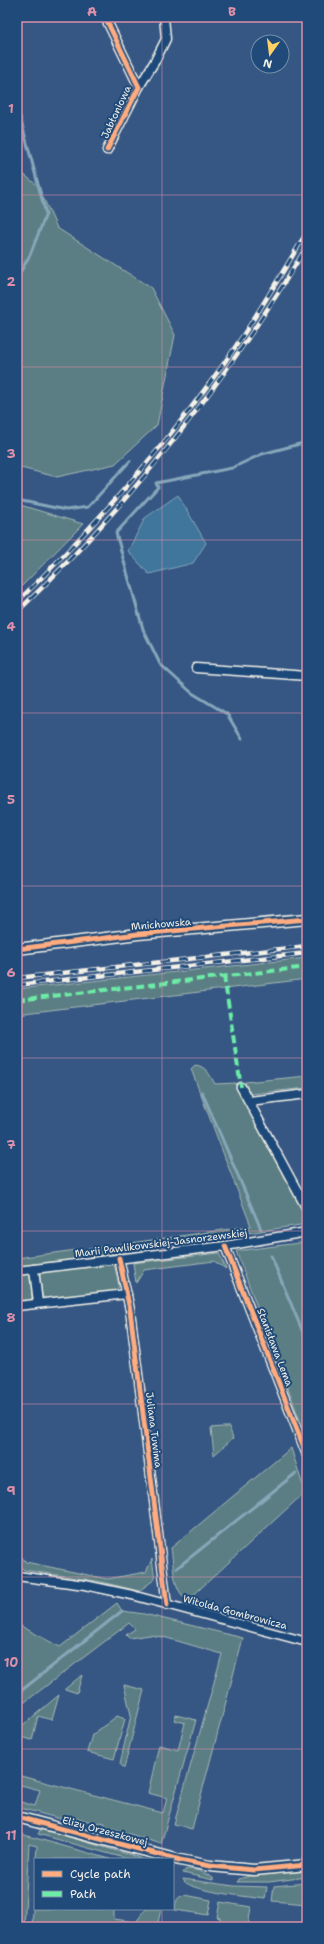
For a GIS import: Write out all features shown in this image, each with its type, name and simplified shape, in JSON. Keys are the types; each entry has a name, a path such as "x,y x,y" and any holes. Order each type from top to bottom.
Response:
{"street":[{"name":"Jabłoniowa","path":"105,17 139,87 107,150"},
{"path":"139,87 166,38 164,17"},
{"path":"196,668 307,676"},
{"name":"Mnichowska","path":"17,949 138,934 307,920"},
{"path":"241,1087 307,1209"},
{"path":"249,1101 307,1094"},
{"name":"Marii Pawlikowskiej-Jasnorzewskiej","path":"17,1271 225,1246 307,1232"},
{"name":"Stanisława Lema","path":"225,1246 307,1455"},
{"name":"Juliana Tuwima","path":"119,1258 127,1294 167,1605"},
{"path":"34,1269 38,1303"},
{"path":"17,1306 127,1294"},
{"name":"Witolda Gombrowicza","path":"17,1576 85,1585 307,1642"},
{"name":"Elizy Orzeszkowej","path":"17,1817 172,1858"},
{"name":"Elizy Orzeszkowej","path":"174,1858 210,1866 254,1870 307,1865"}],"green space":[{"path":"17,169 38,186 57,228 151,288 175,335 157,425 115,464 57,477 17,467"},
{"path":"17,504 83,524 17,591"},
{"path":"307,958 307,979 17,1014 17,989"},
{"path":"195,1065 205,1069 215,1084 236,1083 236,1088 307,1220 307,1224 89,1257 88,1249 251,1226 191,1069"},
{"path":"307,1076 307,1088 250,1094 245,1082"},
{"path":"307,1242 307,1439 236,1251"},
{"path":"76,1250 77,1259 17,1267 17,1258"},
{"path":"219,1253 226,1269 214,1261 144,1270 136,1283 133,1263"},
{"path":"114,1263 119,1286 116,1291 46,1300 42,1295 39,1272"},
{"path":"30,1274 32,1298 27,1303 17,1304 17,1276"},
{"path":"229,1427 233,1438 214,1455 211,1428"},
{"path":"291,1448 305,1492 188,1600 183,1596 176,1584 171,1548"},
{"path":"19,1554 26,1562 107,1579 146,1572 152,1559 155,1579 139,1591 97,1581 24,1570 21,1567"},
{"path":"117,1603 122,1611 144,1614 243,1638 192,1829 174,1824 222,1654 167,1638 150,1635 129,1638 126,1635 135,1629 129,1623 17,1708 17,1624 60,1647"},
{"path":"82,1675 77,1693 65,1689"},
{"path":"124,1685 144,1690 124,1768 120,1764 131,1715"},
{"path":"59,1695 52,1720 38,1716 32,1740 17,1736 17,1730"},
{"path":"176,1715 196,1720 161,1844 105,1826 105,1823 98,1822 98,1824 81,1819 57,1818 17,1807 17,1801 35,1806 40,1790 17,1784 17,1775 163,1813 167,1798 148,1793 159,1745 178,1750 185,1723 174,1720"},
{"path":"117,1716 125,1719 114,1759 87,1752 92,1735"},
{"path":"41,1829 140,1858 124,1858 38,1834"},
{"path":"17,1833 106,1858 36,1858 37,1846 29,1844 24,1927 17,1927"},
{"path":"188,1869 200,1871 213,1878 213,1880 183,1873"},
{"path":"307,1871 307,1877 269,1882 238,1882 239,1879 249,1876"},
{"path":"183,1879 234,1886 267,1887 265,1899 206,1890 195,1887"},
{"path":"307,1883 307,1904 272,1901 274,1886"},
{"path":"34,1895 34,1910 114,1910 114,1919 136,1922 145,1910 161,1910 157,1927 32,1927"},
{"path":"185,1895 211,1900 208,1915 175,1910 177,1900"},
{"path":"220,1902 251,1907 248,1927 220,1927 220,1918 217,1917"}],"water":[{"path":"178,495 206,543 193,563 149,574 128,551 145,518"}],"waterway":[{"path":"17,106 46,214 30,255 17,278"},
{"path":"242,739 227,714 192,693 160,664 143,629 116,533 158,487 156,483 232,468 262,454 307,442"},
{"path":"17,500 66,510 88,507 130,461"},
{"path":"202,1092 261,1229"},
{"path":"271,1256 307,1342"},
{"path":"177,1568 296,1473"},
{"path":"17,1694 122,1611"}],"railway":[{"path":"17,602 70,549 120,494 192,407 239,342 307,232"},
{"path":"17,612 59,571 99,528 175,439 244,345 307,246"},
{"path":"17,978 307,946"},
{"path":"17,985 307,953"}],"marked path":[{"path":"17,1000 307,967"},
{"path":"224,976 241,1087"}],"cycle path":[{"path":"105,17 139,87 107,150"},
{"path":"17,949 138,934 307,919"},
{"path":"225,1246 307,1455"},
{"path":"119,1258 130,1310 167,1605"},
{"path":"17,1817 172,1858"},
{"path":"174,1858 210,1866 254,1870 307,1865"}]}
